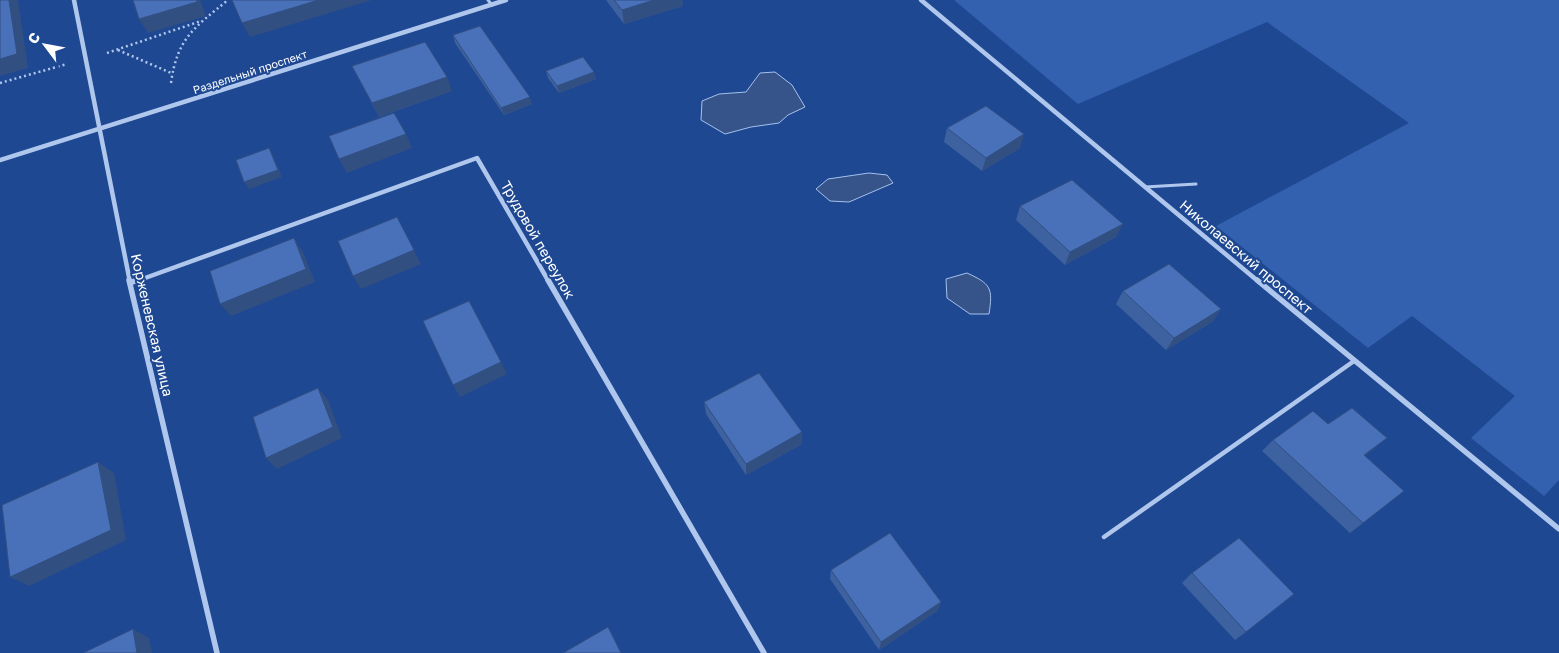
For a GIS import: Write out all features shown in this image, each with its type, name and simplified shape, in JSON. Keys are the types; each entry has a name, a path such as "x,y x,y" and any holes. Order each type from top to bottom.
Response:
{"street":[{"name":"Корженевская улица","path":"74,0 130,283 217,653"},
{"name":"Раздельный проспект","path":"0,160 506,0"},
{"name":"Николаевский проспект","path":"921,0 1354,361 1559,528"},
{"name":"Трудовой переулок","path":"130,283 477,158 764,653"}],"lane":[{"path":"488,0 492,4"},
{"path":"1145,187 1196,184"},
{"path":"1104,536 1354,361"}],"path":[{"path":"112,51 201,21 210,16 228,0"},
{"path":"170,92 176,54 183,40 201,21"},
{"path":"118,49 172,73"},
{"path":"0,83 55,67"}],"shaded area":[{"path":"954,0 1559,0 1559,480 1544,496 1471,438 1515,396 1412,316 1368,348 1216,226 1409,123 1267,22 1078,104"},
{"path":"775,72 792,85 805,107 788,115 779,123 751,127 725,134 701,120 702,101 719,94 746,92 760,73"},
{"path":"869,173 887,175 893,183 849,202 830,201 816,189 828,179"},
{"path":"967,273 986,284 991,298 989,314 970,314 947,298 946,279"}],"building":[{"path":"0,0 9,0 17,54 0,59"},
{"path":"133,0 197,0 197,2 139,19"},
{"path":"232,0 319,0 242,23"},
{"path":"614,0 654,0 622,10"},
{"path":"480,26 530,97 501,108 453,35"},
{"path":"425,42 447,77 372,103 352,66"},
{"path":"583,57 594,72 557,86 546,71"},
{"path":"986,106 1024,134 986,158 947,128"},
{"path":"394,113 406,134 339,159 329,136"},
{"path":"269,148 278,170 244,182 236,160"},
{"path":"1072,180 1123,224 1070,252 1020,206"},
{"path":"397,217 414,250 353,276 338,241"},
{"path":"294,238 306,269 220,304 210,271"},
{"path":"1169,264 1221,309 1174,338 1123,291"},
{"path":"469,301 501,362 453,385 423,321"},
{"path":"759,373 802,432 746,464 704,402"},
{"path":"318,388 333,427 266,458 253,417"},
{"path":"1352,408 1387,438 1364,455 1404,491 1363,523 1273,440 1313,411 1328,424"},
{"path":"98,462 111,530 10,577 2,505"},
{"path":"890,533 941,602 881,642 831,570"},
{"path":"1239,538 1294,594 1246,632 1192,573"},
{"path":"608,627 621,653 563,653"},
{"path":"133,629 137,653 83,653"}]}
